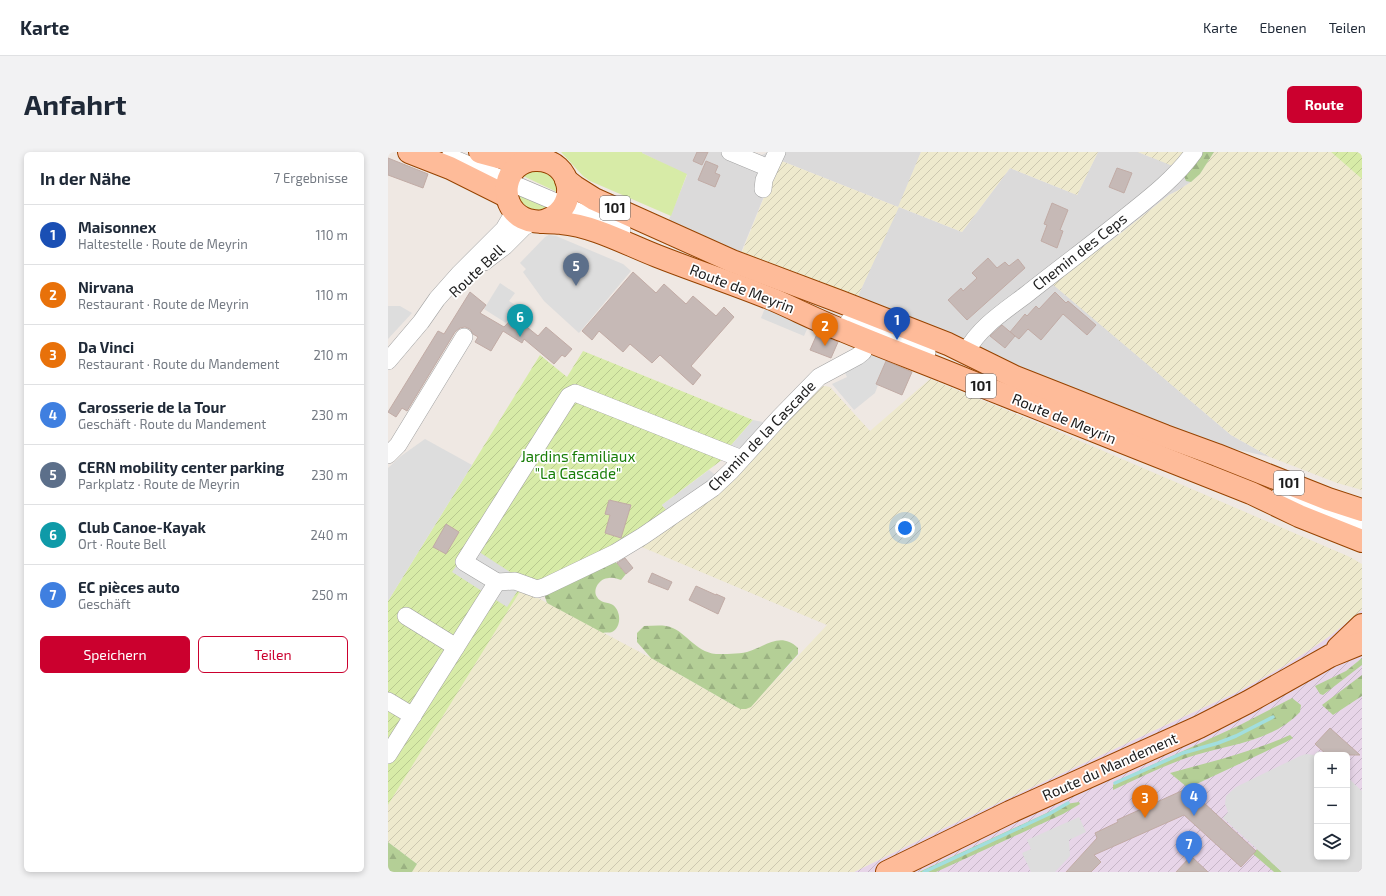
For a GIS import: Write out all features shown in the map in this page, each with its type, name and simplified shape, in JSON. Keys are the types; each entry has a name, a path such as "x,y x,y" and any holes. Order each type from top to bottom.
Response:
{"main road":[{"name":"Route de Meyrin","path":"409,152 509,191 522,218 537,222 566,223 605,235 761,295 844,332 868,340 1251,493 1299,516 1362,541"},
{"name":"Route de Meyrin","path":"480,152 510,160 538,158 554,165 559,169 566,195 575,187 594,199 693,245 966,352 1015,377 1158,434 1217,455 1328,499 1362,510"},
{"path":"509,191 517,167 538,158"},
{"path":"537,222 551,218 558,213 566,195"},
{"name":"Route du Mandement","path":"1330,656 1362,625"},
{"name":"Route du Mandement","path":"887,872 983,825 1199,727 1248,702 1330,656 1362,643"}],"street":[{"path":"436,152 509,191 566,195 675,246 1362,523"},
{"path":"451,152 509,191"},
{"path":"730,152 769,168"},
{"path":"762,189 769,168 777,152"},
{"name":"Chemin des Ceps","path":"966,352 971,343 996,318 1077,256 1136,208 1179,171 1194,152"},
{"name":"Route Bell","path":"388,361 422,322 437,299 504,229 510,217 509,191"},
{"path":"566,195 673,252 943,359 995,382 1362,529"},
{"name":"Route Bell","path":"422,322 442,305 481,264 505,246 524,227 537,222"},
{"path":"388,455 396,448 464,338"},
{"name":"Chemin de la Cascade","path":"497,582 515,581 538,589 615,553 649,532 713,488 731,471 778,418 819,377 858,356 863,352 868,340"},
{"path":"388,755 497,582 464,562 569,396 575,393 742,459"},
{"path":"406,616 456,647"},
{"path":"388,701 413,716"}],"shaded area":[{"path":"642,152 752,152 762,155 768,152 921,152 899,207 962,232 1010,168 1077,195 1098,152 1138,152 1150,157 1214,152 1191,182 1169,195 1111,241 1052,283 1231,435 1270,457 1230,448 1177,432 1022,370 858,296 898,207 779,160 740,255 668,222 687,175"},
{"path":"921,152 1098,152 1077,195 1010,168 962,232 899,207 858,296 742,252 779,160 898,207"},
{"path":"1138,152 1185,152 1175,167"},
{"path":"1214,152 1331,152 1362,179 1362,490 1337,483 1270,457 1231,435 1051,283 1111,241 1169,195 1191,182 1200,174"},
{"path":"549,235 556,236 623,264 631,271 579,333 544,301 523,272 526,269 520,263 545,237"},
{"path":"500,283 515,293 509,301 517,306 506,323 484,309"},
{"path":"388,306 400,306 412,313 388,339"},
{"path":"765,308 808,327 804,336 761,318"},
{"path":"872,355 886,360 876,384 878,385 875,393 854,410 832,384 847,377 843,369"},
{"path":"930,379 1043,425 1350,557 1362,564 1362,610 1311,649 1237,692 942,829 854,872 412,872 417,864 388,842 388,805 521,589 651,658 740,709 751,706 827,625 637,545 818,387 830,387 870,431"},
{"path":"753,420 767,423 743,452 728,449"},
{"path":"425,439 472,465 388,601 388,468 401,456"},
{"path":"709,470 718,477 670,514 662,505"},
{"path":"470,546 524,581 507,607 452,572"},
{"path":"1362,610 1362,872 854,872 942,829 1237,692 1311,649"},
{"path":"1306,754 1314,755 1314,860 1350,860 1350,780 1362,791 1362,872 1282,872 1223,818 1228,812 1225,804 1226,796 1236,787"},
{"path":"1079,817 1086,832 1069,840 1070,856 1055,872 1031,872 1022,853 1031,849 1027,840"}],"green space":[{"path":"561,152 642,152 687,174 671,216 590,181 583,176"},
{"path":"1201,152 1214,152 1200,174 1191,182 1186,181 1184,176"},
{"path":"1331,152 1362,152 1362,179"},
{"path":"533,169 553,174 559,193 521,175"},
{"path":"515,188 554,205 538,213 523,208"},
{"name":"Jardins familiaux \"La Cascade\"","path":"583,351 753,420 727,450 723,459 662,505 670,514 539,585 527,580 388,805 388,601 540,355 567,377"},
{"path":"615,561 626,574 621,580 606,578 596,587 598,599 613,605 618,611 618,627 612,632 603,633 547,603 545,597 546,592"},
{"path":"644,626 666,626 673,628 702,649 716,654 736,654 747,652 779,640 791,643 798,648 798,654 751,707 740,709 651,658 637,642 637,633"},
{"path":"1362,658 1362,665 1323,695 1320,694 1315,686 1346,671"},
{"path":"1362,675 1362,696 1333,715 1322,705"},
{"path":"1292,698 1301,705 1300,712 1275,730 1246,742 1186,758 1113,790 1113,785 1117,781 1240,725"},
{"path":"1290,735 1293,738 1286,742 1188,788 1170,773 1246,752"},
{"path":"1079,802 1080,804 1063,814 936,872 919,872 1066,804"},
{"path":"388,842 417,864 412,872 388,872"},
{"path":"1257,849 1282,872 1274,872 1253,854"}],"building":[{"path":"697,152 708,152 702,165 693,161"},
{"path":"388,158 428,174 423,188 388,175"},
{"path":"706,161 718,166 715,173 720,175 715,187 698,180"},
{"path":"1117,168 1132,173 1124,193 1109,187"},
{"path":"1052,203 1068,210 1060,230 1063,231 1057,248 1041,241 1047,225 1044,224"},
{"path":"988,258 997,268 1005,262 1009,266 1018,259 1025,268 967,320 948,300 961,288 963,291 977,278 972,273"},
{"path":"633,272 656,293 664,284 686,304 693,296 716,316 724,307 734,317 691,366 701,375 693,385 660,355 652,363 630,344 623,352 599,331 592,340 582,331"},
{"path":"470,292 486,305 480,313 504,327 520,310 528,317 522,323 538,336 546,327 572,349 565,357 562,355 554,364 524,339 522,343 503,331 491,351 475,342 478,337 473,334 470,329 465,327 460,328 455,332 407,411 402,408 396,417 388,412 438,331 444,334"},
{"path":"1055,292 1066,303 1068,301 1096,325 1087,335 1063,314 1041,340 1028,329 1019,339 1010,332 1025,314 1027,316 1036,306 1039,309"},
{"path":"1002,325 1015,336 1005,348 990,336"},
{"path":"817,334 838,342 831,358 810,350"},
{"path":"886,361 912,372 902,395 876,384"},
{"path":"609,500 631,505 621,538 605,533 610,515 605,514"},
{"path":"446,524 459,532 446,554 433,547"},
{"path":"625,558 633,568 626,574 617,563"},
{"path":"652,573 672,582 668,590 648,582"},
{"path":"696,586 725,598 718,614 689,600"},
{"path":"1330,728 1360,755 1350,755 1350,752 1324,752 1315,744"},
{"path":"1188,788 1256,851 1241,867 1184,815 1094,855 1101,862 1091,872 1066,872 1097,838 1095,833 1118,822 1117,820"},
{"path":"1191,856 1208,872 1176,872"}],"waterway":[{"path":"1115,783 1183,753 1236,736 1273,717"},
{"path":"924,872 1049,814 1068,803"}],"place":[{"name":"CERN mobility center parking","path":"576,286"},
{"name":"Club Canoe-Kayak","path":"520,337"},
{"name":"Maisonnex","path":"897,340"},
{"name":"Nirvana","path":"825,346"},
{"name":"Carosserie de la Tour","path":"1194,816"},
{"name":"Da Vinci","path":"1145,818"},
{"name":"EC pièces auto","path":"1189,864"}]}
